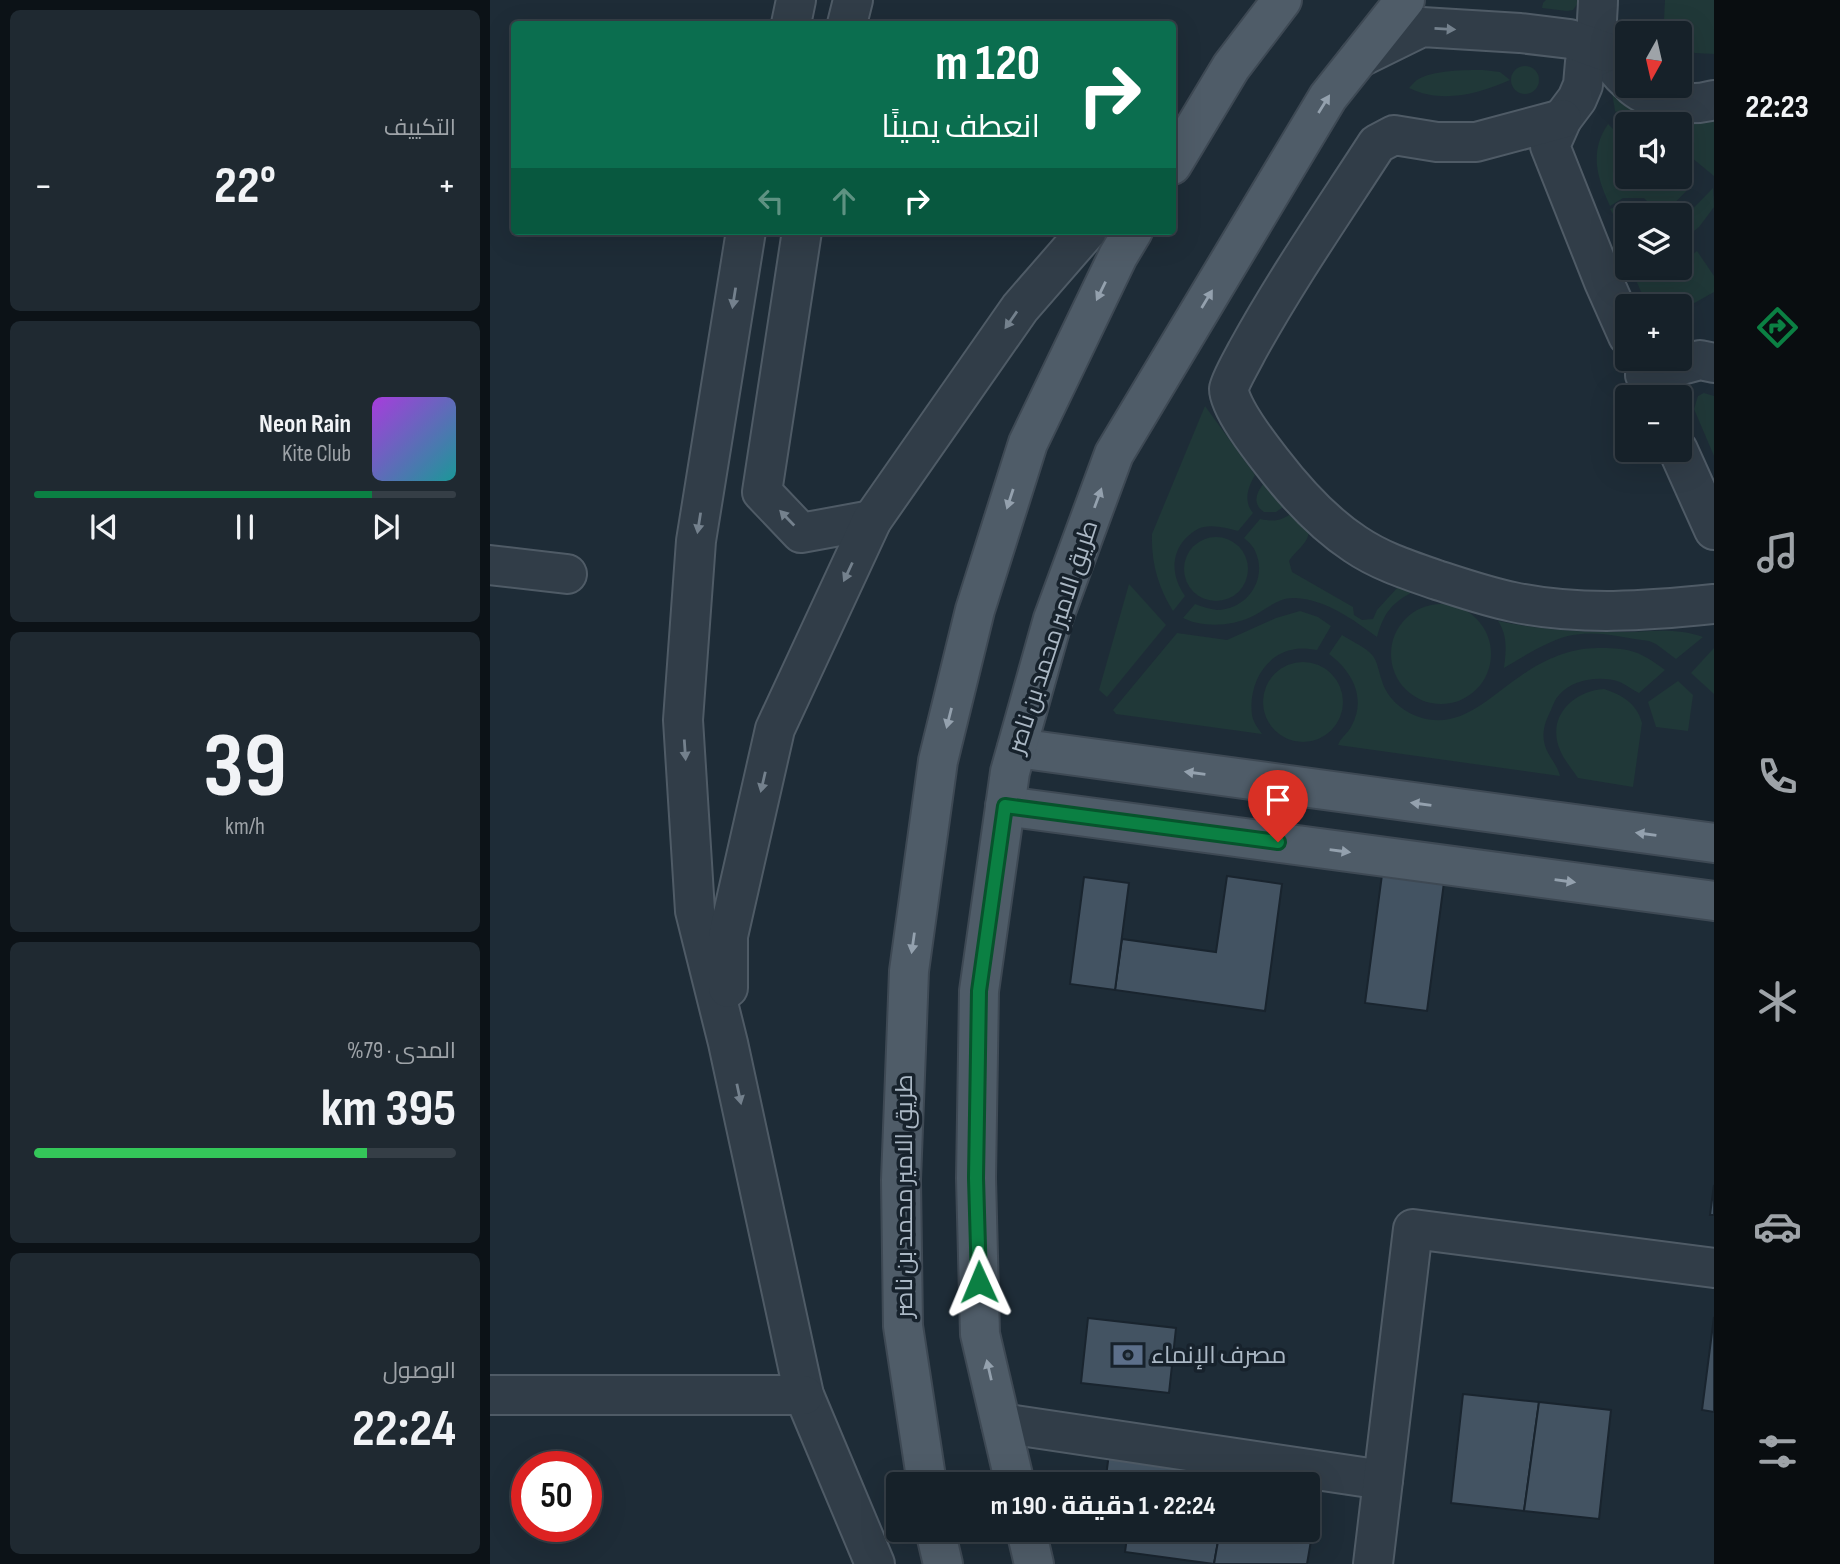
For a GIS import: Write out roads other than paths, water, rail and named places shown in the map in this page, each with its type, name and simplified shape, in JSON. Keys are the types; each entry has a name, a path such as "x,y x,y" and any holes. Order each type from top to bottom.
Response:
{"main road":[{"path":"1176,158 1231,67 1282,0"},
{"name":"طريق الامير محمد بن ناصر","path":"1012,1472 980,1334 976,1178 979,991 1010,772 1053,619 1114,454 1328,97 1405,0"},
{"name":"طريق الامير محمد بن ناصر","path":"925,1472 903,1326 901,1180 909,971 938,761 975,610 1028,443 1131,235"},
{"path":"1017,748 1714,843"},
{"path":"1005,806 1714,901"},
{"path":"938,1542 943,1564"},
{"path":"1029,1542 1034,1564"}],"street":[{"path":"792,21 796,0"},
{"path":"848,21 853,0"},
{"path":"1598,0 1597,24 1615,62"},
{"path":"1359,58 1422,27 1570,39 1615,65"},
{"path":"1615,66 1585,62 1583,85 1577,99 1562,119 1550,146 1615,307"},
{"path":"1176,129 1231,67"},
{"path":"1664,98 1685,103 1714,100"},
{"path":"1562,119 1476,142 1437,142 1394,135 1377,144 1258,331 1229,389 1234,405 1253,437 1282,475 1319,514 1354,544 1397,566 1514,603 1580,611 1656,610 1714,604"},
{"path":"745,235 696,541 683,720 695,911 728,1043 804,1395 876,1564"},
{"path":"801,235 762,492 802,533 872,520"},
{"path":"728,1043 728,936 775,729 872,520 1020,308 1084,235"},
{"path":"1646,377 1699,360 1714,363"},
{"path":"1683,462 1714,530"},
{"path":"490,565 567,573"},
{"path":"1373,1564 1413,1229 1714,1268"},
{"path":"490,1395 804,1395"},
{"path":"1001,1423 1383,1480"}],"place":[{"name":"مصرف الإنماء","path":"1128,1355"}]}
